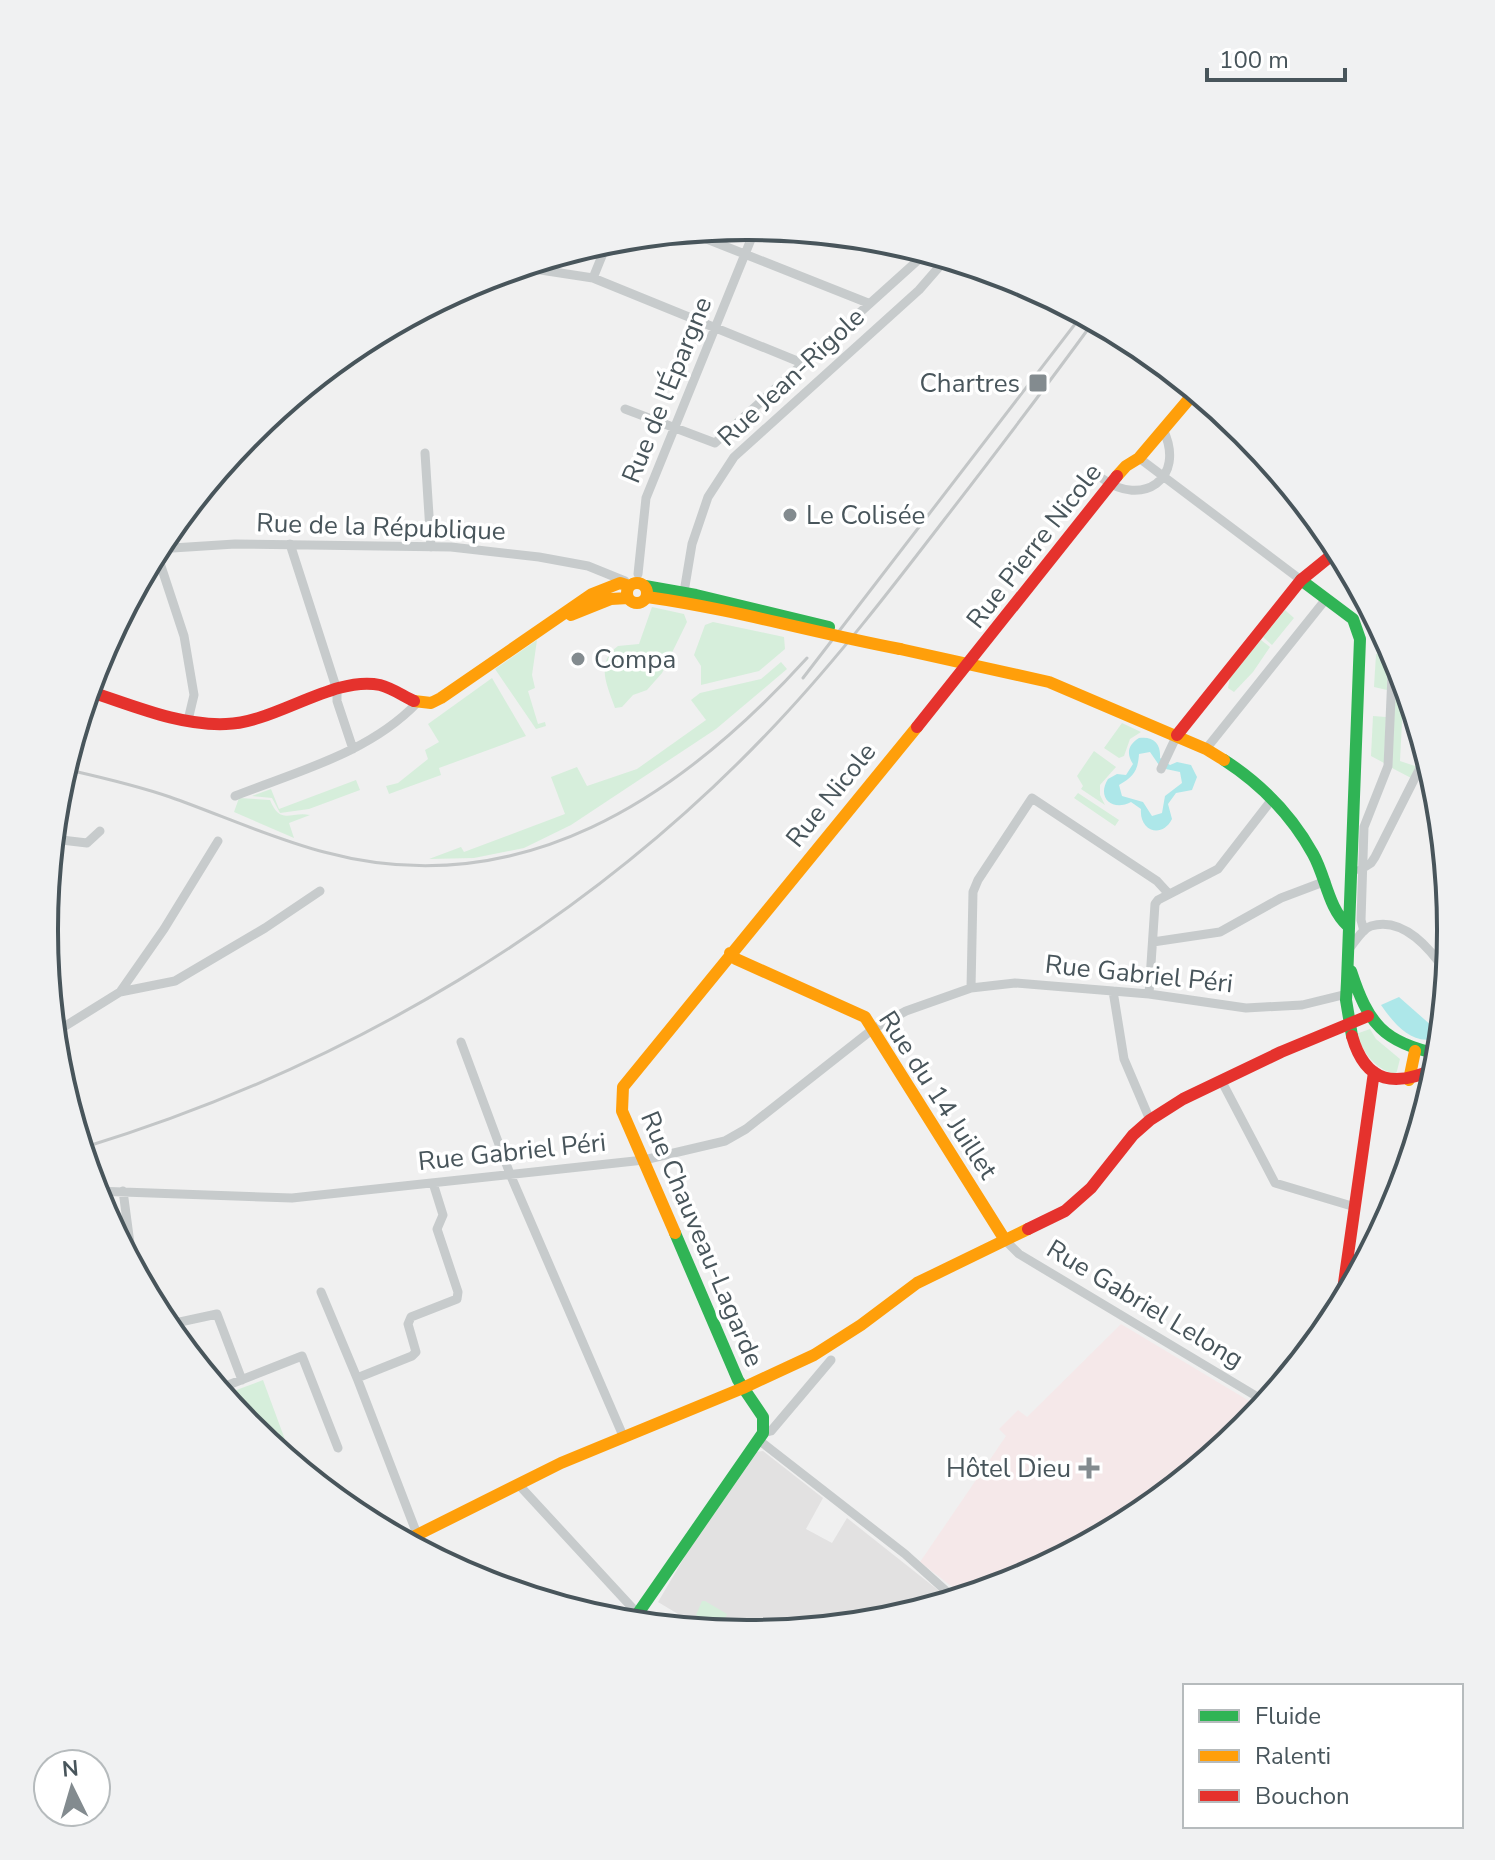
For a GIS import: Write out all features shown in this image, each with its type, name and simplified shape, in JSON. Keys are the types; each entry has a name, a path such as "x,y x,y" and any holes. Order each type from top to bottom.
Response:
{"main road":[{"name":"Rue Pierre Nicole","path":"967,665 1106,482 1139,458 1188,400"},
{"path":"1177,735 1301,580 1328,558"},
{"path":"1301,580 1353,619 1360,639 1356,871 1348,926 1349,1023 1357,1052 1363,1063 1374,1072 1393,1080 1409,1080 1422,1075"},
{"path":"100,694 188,720 219,725 237,724 337,690 372,683 390,687 426,705 434,703 592,594 620,583 851,640 1049,682 1177,735 1246,774 1273,798 1306,843 1326,881 1339,918 1348,926"},
{"path":"637,587 684,592 829,627 900,649"},
{"name":"Rue Nicole","path":"730,953 967,665"},
{"name":"Rue du 14 Juillet","path":"730,953 736,959 860,1014 873,1029 1005,1240"},
{"name":"Rue Chauveau-Lagarde","path":"730,953 623,1087 622,1111 743,1388 759,1410"},
{"path":"1349,964 1368,1016 1389,1038 1415,1051 1426,1052"},
{"path":"418,1535 561,1463 743,1388 814,1355 917,1283 1065,1211 1091,1188 1133,1135 1183,1099 1368,1016"},
{"path":"1409,1080 1415,1051"},
{"path":"1345,1275 1374,1072"},
{"path":"640,1611 720,1492 762,1437 763,1417 759,1410 761,1380"}],"street":[{"name":"Rue de l'Épargne","path":"637,587 646,498 751,240"},
{"path":"712,242 868,303"},
{"path":"593,278 602,257"},
{"path":"625,409 715,443 916,262"},
{"name":"Rue Jean-Rigole","path":"684,592 692,544 708,497 734,457 919,290 938,268"},
{"path":"549,270 593,278 802,363"},
{"path":"1106,482 1135,489 1158,483 1166,477 1170,448 1163,429"},
{"path":"425,453 431,547"},
{"path":"1139,458 1301,580"},
{"name":"Rue de la République","path":"173,549 235,544 431,547 539,557 588,566 637,587"},
{"path":"290,544 353,749"},
{"path":"162,566 184,636 194,695 188,720"},
{"path":"1206,749 1326,599"},
{"path":"1364,931 1356,871 1364,827 1388,766 1392,684"},
{"path":"235,796 353,749 399,722 417,703"},
{"path":"1163,766 1177,735"},
{"path":"1356,871 1375,857 1419,774"},
{"path":"971,988 973,892 1032,798 1157,881 1168,893"},
{"path":"1149,994 1155,904 1168,893 1218,869 1273,798"},
{"path":"64,840 87,843 100,831"},
{"path":"120,992 180,904 218,841"},
{"path":"1153,942 1220,932 1281,898 1326,881"},
{"path":"65,1026 120,992 175,981 265,928 320,891"},
{"path":"1349,949 1372,926 1393,926 1416,936 1436,958"},
{"name":"Rue Gabriel Péri","path":"109,1191 292,1198 644,1160 725,1141 746,1129 873,1029 906,1011 971,988 1015,983 1149,994 1246,1008 1302,1005 1347,994"},
{"path":"1113,991 1124,1059 1150,1120"},
{"path":"461,1042 510,1174 624,1438"},
{"path":"1221,1080 1275,1183 1355,1207"},
{"path":"357,1378 412,1356 416,1346 408,1324 411,1317 457,1299 458,1292 437,1229 443,1215 433,1183"},
{"path":"123,1191 129,1235"},
{"name":"Rue Gabriel Lelong","path":"1005,1240 1019,1254 1256,1396"},
{"path":"321,1292 357,1378 408,1530"},
{"path":"180,1322 217,1314 242,1380"},
{"path":"229,1385 302,1356 338,1448"},
{"path":"831,1360 771,1431 762,1437 945,1590"},
{"path":"518,1484 627,1608"}],"shaded area":[{"name":"Hôtel Dieu","path":"1121,1324 1250,1402 1202,1448 1131,1503 1052,1548 953,1588 920,1562 1006,1436 999,1429 1018,1410 1027,1417"},
{"path":"763,1451 823,1498 806,1529 832,1543 847,1518 940,1592 837,1614 748,1620 682,1616 658,1602 701,1529 756,1452"}],"green space":[{"path":"652,607 684,614 687,622 662,673 647,690 633,695 622,707 615,708 605,675 607,660 618,646 639,644"},
{"path":"1285,610 1294,618 1272,645 1263,637"},
{"path":"713,622 784,637 785,649 759,671 701,685 701,666 694,655 705,625"},
{"path":"537,640 532,675 535,688 528,691 538,724 545,722 546,726 536,729 495,669"},
{"path":"1261,640 1270,647 1234,692 1228,688 1230,677"},
{"path":"1376,654 1380,655 1388,674 1387,690 1374,687"},
{"path":"781,662 787,669 716,729 571,825 524,848 474,858 429,859 461,847 464,852 565,814 551,777 577,767 587,786 637,769 706,720 691,700 700,693 761,679"},
{"path":"492,678 526,736 439,768 441,775 389,794 386,786 398,783 428,759 425,750 439,742 428,724"},
{"path":"1395,693 1402,715 1400,761 1418,768 1413,779 1392,768"},
{"path":"1373,716 1386,717 1384,763 1371,756"},
{"path":"1122,723 1141,732 1130,739 1124,756 1119,758 1104,748"},
{"path":"1094,751 1116,767 1100,785 1100,795 1105,805 1081,789 1083,786 1077,776"},
{"path":"356,780 360,790 309,809 280,813 272,798 252,796 271,789 279,809"},
{"path":"1078,793 1119,820 1115,826 1074,798"},
{"path":"239,798 270,800 282,815 310,815 289,823 294,838 234,812"},
{"path":"1370,1029 1376,1039 1400,1059 1396,1075 1376,1064 1363,1049 1356,1034"},
{"path":"263,1380 286,1441 260,1418 234,1391"},
{"path":"702,1601 727,1614 725,1619 696,1615"}],"water":[{"path":"1139,738 1152,740 1158,745 1160,758 1170,765 1177,762 1191,765 1197,777 1192,790 1176,793 1168,804 1172,819 1163,829 1147,827 1141,817 1141,809 1131,802 1118,805 1105,797 1108,779 1117,774 1126,775 1133,764 1129,753","holes":["1150,752 1161,768 1180,772 1182,783 1165,796 1162,813 1152,816 1143,802 1122,796 1119,785 1134,773 1139,754"]},
{"path":"1399,997 1430,1025 1428,1040 1406,1032 1381,1005"}],"railway":[{"path":"803,678 1075,324"},
{"path":"93,1144 180,1115 275,1076 368,1031 458,980 545,924 627,862 705,795 822,673 924,546 1087,330"},
{"path":"76,772 157,793 324,852 396,865 464,864 529,851 591,827 650,795 706,755 758,709 807,658"}],"traffic: fast":[{"path":"1301,580 1353,619 1360,639 1346,1000 1352,1036"},
{"path":"645,586 829,627"},
{"path":"1224,760 1263,790 1305,840 1336,910 1348,926"},
{"path":"1351,971 1364,1004 1380,1028 1404,1044 1426,1051"},
{"path":"640,1611 763,1433 763,1417 738,1380 675,1233"}],"traffic: slow":[{"path":"1117,476 1139,458 1188,400"},
{"path":"414,701 431,703 441,698 592,594 620,583 629,586"},
{"path":"637,583 644,586 647,593 644,600 637,603 630,600 627,593 630,586 637,583"},
{"path":"647,597 900,649"},
{"path":"571,615 611,599 628,598"},
{"path":"900,649 1049,682 1206,749 1224,760"},
{"path":"675,1233 622,1111 623,1087 917,727"},
{"path":"730,953 736,959 865,1017 1005,1240"},
{"path":"1409,1080 1415,1051"},
{"path":"418,1535 561,1463 743,1388 814,1355 917,1283 1028,1229"}],"traffic: jam":[{"path":"917,727 1117,476"},
{"path":"1177,735 1301,580 1328,558"},
{"path":"100,695 156,714 208,724 245,722 324,693 362,684 384,686 414,701"},
{"path":"1028,1229 1065,1211 1091,1188 1133,1135 1183,1099 1281,1052 1368,1016"},
{"path":"1352,1036 1365,1064 1374,1073 1396,1079 1422,1074"},
{"path":"1345,1275 1374,1072"}],"place":[{"name":"Chartres","path":"1038,383"},
{"name":"Le Colisée","path":"790,515"},
{"name":"Compa","path":"578,659"},
{"name":"Hôtel Dieu","path":"1089,1468"}]}
